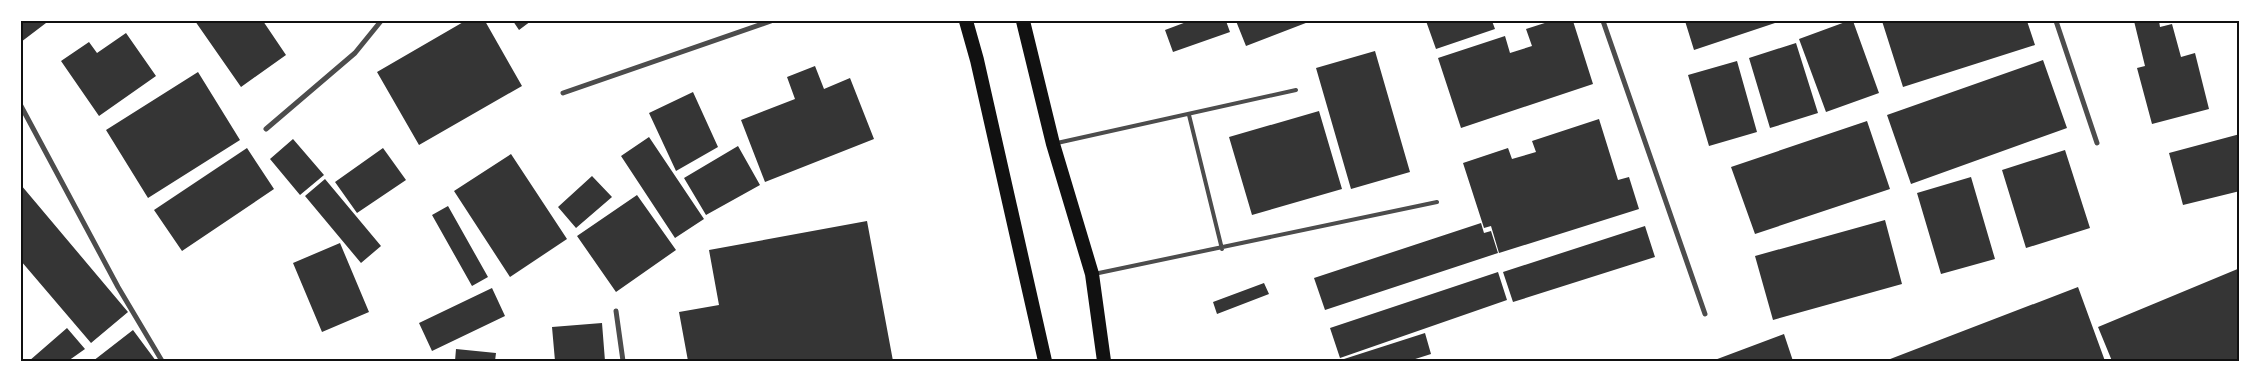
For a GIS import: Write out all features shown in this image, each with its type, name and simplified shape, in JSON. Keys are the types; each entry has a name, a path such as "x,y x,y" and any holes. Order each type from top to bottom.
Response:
{"highway":[{"path":"966,21 977,60 1045,361"},
{"path":"1024,21 1053,144 1092,274 1104,361"}],"street":[{"path":"266,129 355,53 381,21"},
{"path":"563,94 770,21"},
{"path":"1603,21 1705,314"},
{"path":"2056,21 2097,143"},
{"path":"21,106 118,287 162,361"},
{"path":"616,311 623,361"}],"lane":[{"path":"1053,144 1296,90"},
{"path":"1188,115 1222,249"},
{"path":"1092,274 1222,249 1437,202"}],"building":[{"path":"21,21 45,21 46,23 21,42"},
{"path":"195,21 263,21 286,55 241,87"},
{"path":"465,21 485,21 522,86 419,145 377,72"},
{"path":"513,21 531,21 519,30"},
{"path":"1189,21 1226,21 1230,32 1173,52 1165,30"},
{"path":"1236,21 1311,21 1246,46"},
{"path":"1426,21 1492,21 1495,29 1436,49"},
{"path":"1551,21 1573,21 1593,84 1461,128 1438,58 1505,36 1510,53 1532,46 1526,29"},
{"path":"1685,21 1778,21 1778,22 1694,50"},
{"path":"1848,21 1853,21 1879,93 1826,112 1799,39"},
{"path":"1882,21 2027,21 2035,45 1903,87"},
{"path":"2134,21 2159,21 2160,27 2172,24 2181,57 2195,53 2209,109 2152,124 2137,68 2145,66"},
{"path":"126,33 156,76 99,116 61,61 89,42 97,53"},
{"path":"1796,43 1818,113 1770,128 1749,58"},
{"path":"1375,51 1410,172 1351,189 1316,68"},
{"path":"2043,60 2067,128 1911,184 1887,115"},
{"path":"1737,61 1757,132 1709,146 1688,75"},
{"path":"815,66 824,89 850,78 874,139 765,182 741,120 795,99 787,77"},
{"path":"198,72 240,140 148,198 106,130"},
{"path":"693,92 718,147 676,171 649,113"},
{"path":"1319,111 1342,189 1252,215 1229,137"},
{"path":"1599,119 1618,180 1629,177 1639,209 1499,253 1491,226 1484,228 1463,163 1508,148 1512,159 1536,152 1532,141"},
{"path":"1867,121 1890,189 1755,234 1731,167"},
{"path":"2240,134 2240,191 2183,205 2169,153"},
{"path":"649,137 704,219 675,238 621,156"},
{"path":"293,139 324,175 300,195 270,159"},
{"path":"738,146 760,185 706,215 684,178"},
{"path":"247,148 274,189 182,251 154,210"},
{"path":"383,148 406,180 357,213 335,182"},
{"path":"2065,150 2090,228 2026,248 2002,170"},
{"path":"511,154 567,239 510,277 454,191"},
{"path":"592,176 612,197 576,228 558,207"},
{"path":"1971,177 1995,259 1941,274 1917,193"},
{"path":"325,179 381,246 361,263 305,196"},
{"path":"21,185 128,312 91,343 21,261"},
{"path":"637,195 676,250 616,292 577,236"},
{"path":"448,206 488,277 472,286 432,215"},
{"path":"1885,220 1902,284 1773,320 1755,256"},
{"path":"867,221 893,361 688,361 679,312 719,305 709,250"},
{"path":"1481,223 1484,233 1491,231 1498,253 1325,310 1314,278"},
{"path":"1645,226 1655,257 1513,302 1503,272"},
{"path":"340,243 369,312 322,332 293,263"},
{"path":"2240,268 2240,361 2112,361 2098,327"},
{"path":"1498,272 1507,300 1340,358 1330,328"},
{"path":"1264,283 1269,294 1217,314 1213,302"},
{"path":"2078,287 2105,361 1885,361"},
{"path":"492,288 505,316 432,351 419,323"},
{"path":"602,323 605,361 555,361 552,327"},
{"path":"67,328 85,349 68,361 29,361"},
{"path":"133,330 156,361 93,361"},
{"path":"1425,333 1431,354 1409,361 1345,361 1344,359"},
{"path":"1784,334 1793,361 1712,361"},
{"path":"456,349 496,353 495,361 455,361"}]}
